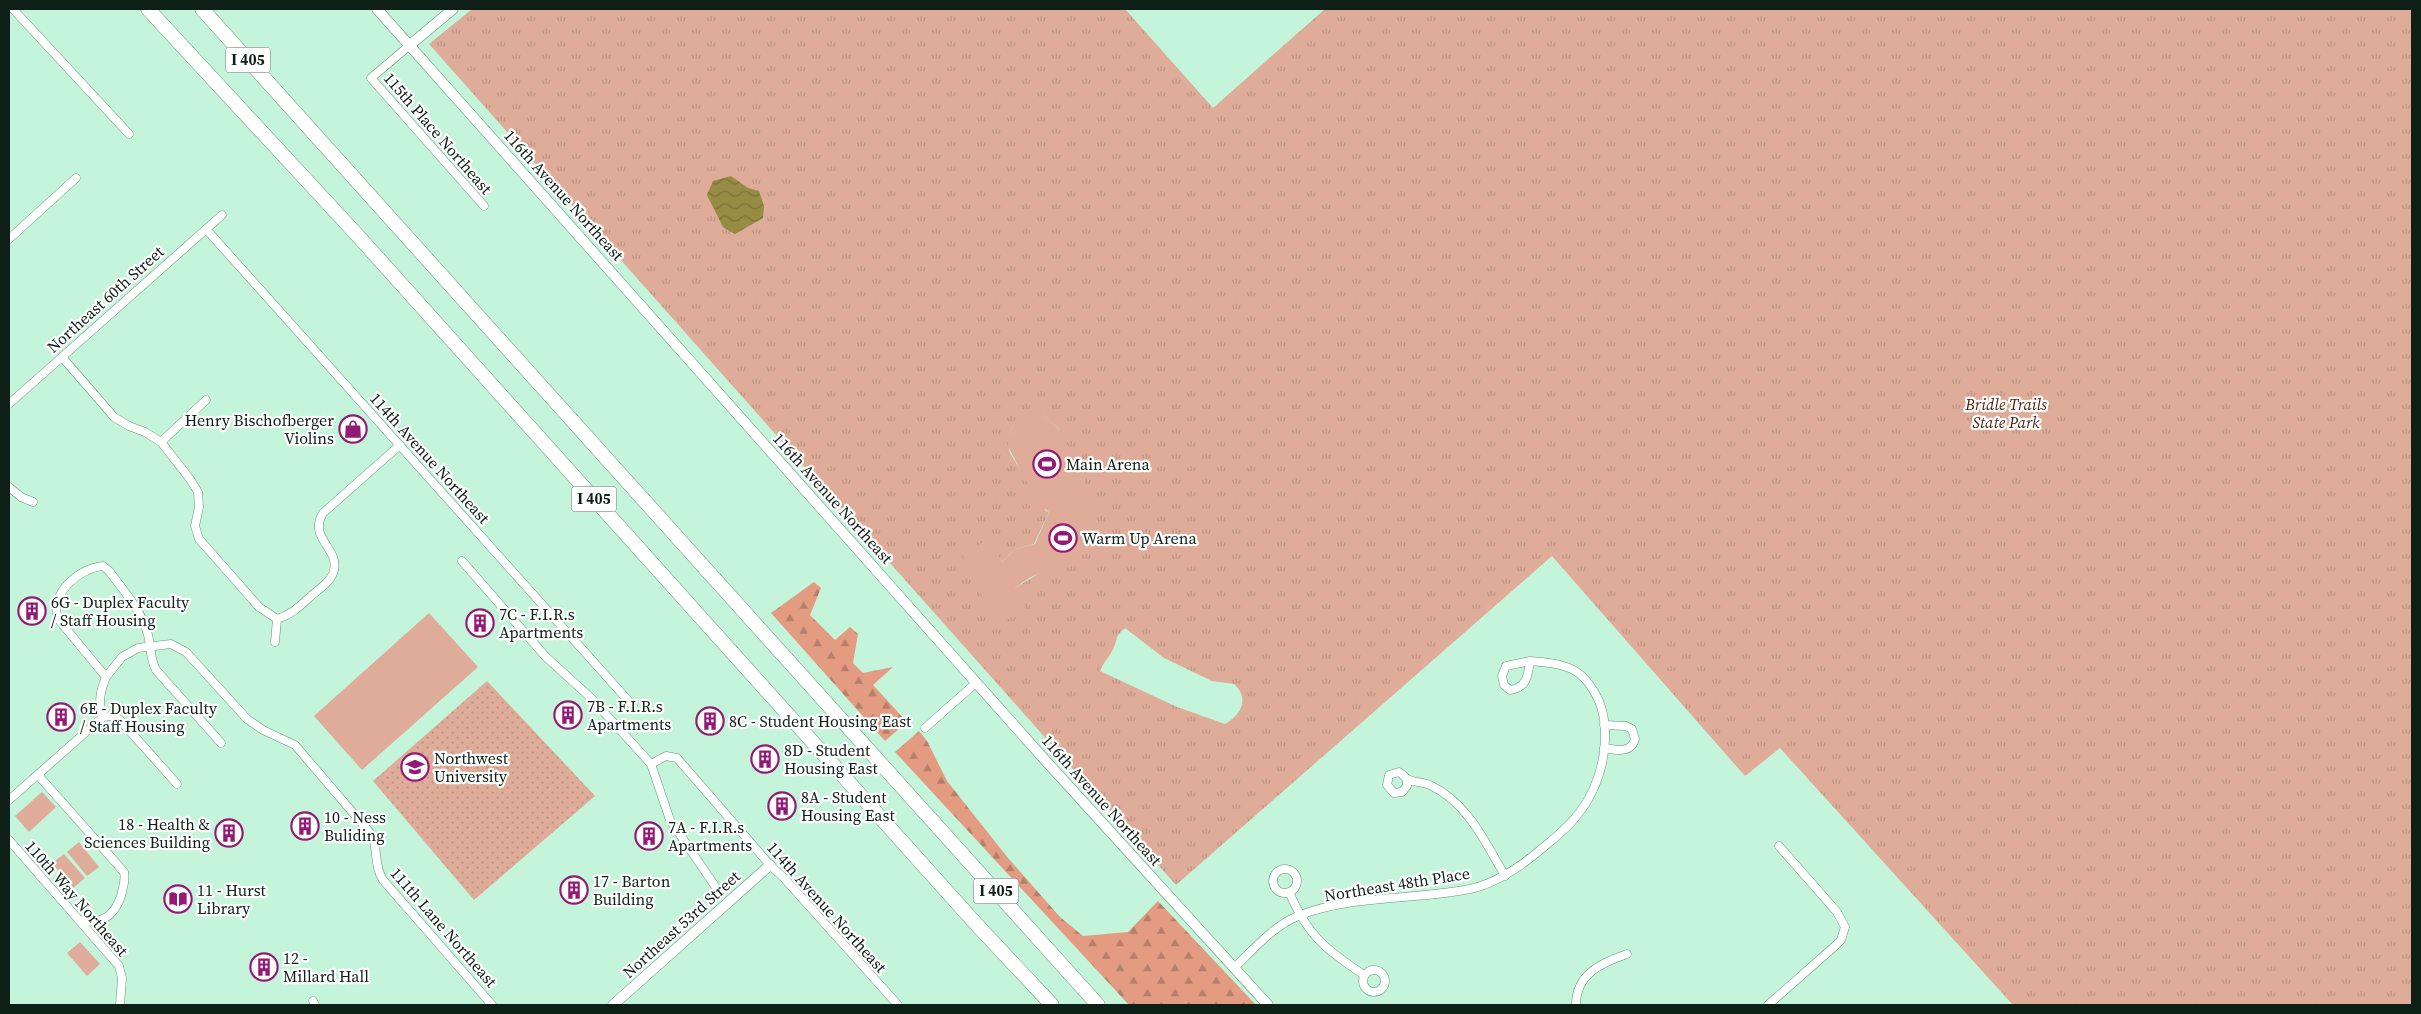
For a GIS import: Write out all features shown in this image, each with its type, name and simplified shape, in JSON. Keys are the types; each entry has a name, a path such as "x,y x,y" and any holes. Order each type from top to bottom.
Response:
{"highway":[{"name":"I 405","path":"148,9 359,237 951,896 1052,1005"},
{"name":"I 405","path":"202,9 1098,1005"}],"street":[{"path":"12,9 129,134"},
{"name":"116th Avenue Northeast","path":"377,9 977,682 1268,1005"},
{"path":"410,45 453,9"},
{"name":"115th Place Northeast","path":"410,45 371,78 484,206"},
{"path":"9,239 76,178"},
{"name":"Northeast 60th Street","path":"9,404 222,215"},
{"name":"114th Avenue Northeast","path":"206,229 633,706"},
{"path":"62,357 114,416 160,442 198,492 199,507 195,526 199,539 259,608 277,619 290,615 330,580 335,570 333,559 318,531 319,521 324,513 400,445"},
{"path":"160,442 206,400"},
{"path":"9,487 21,497 33,502"},
{"path":"462,561 544,656 592,698 651,764 670,820 715,886"},
{"path":"103,717 99,704 100,692 106,677 58,619 55,610 60,594 72,581 95,567 103,566 109,571 142,618 150,646 151,661 156,670 221,743"},
{"path":"275,642 277,619"},
{"name":"111th Lane Northeast","path":"106,677 122,657 138,648 171,644 186,652 247,719 264,730 295,745 372,835 377,847 379,874 383,880 492,1005"},
{"path":"1530,660 1563,664 1576,670 1587,679 1601,707 1604,726 1626,726 1634,732 1636,739 1632,746 1626,750 1604,748"},
{"path":"925,728 977,682"},
{"path":"9,800 103,717 111,716 120,720 177,784"},
{"name":"Northeast 48th Place","path":"1234,968 1283,924 1299,915 1356,903 1471,889 1505,876 1565,830 1584,808 1597,780 1606,737 1604,726"},
{"name":"114th Avenue Northeast","path":"651,764 666,756 677,758 770,865 784,878 898,1005"},
{"path":"38,775 124,872 125,879 114,912 102,921 92,923 79,920"},
{"path":"1407,779 1430,786 1452,800 1466,813 1480,832 1505,876"},
{"name":"110th Way Northeast","path":"9,840 119,966 122,978 120,1005"},
{"path":"1768,1005 1835,946 1841,940 1845,930 1843,920 1837,912 1779,846"},
{"name":"Northeast 53rd Street","path":"613,1005 770,865"},
{"path":"1289,892 1299,915 1309,931 1327,950 1364,975"},
{"path":"1576,1005 1577,993 1585,977 1593,968 1627,954"}],"green space":[{"name":"Bridle Trails State Park","path":"472,9 1125,9 1213,108 1325,9 2412,9 2412,1005 2013,1005 1780,748 1745,776 1552,556 1176,885 429,44","holes":["1044,415 1059,429 1086,492 1043,571 1015,588 990,539 1002,562 1015,549 1034,544 1049,512 1046,511 1010,453 1009,446 1013,426","1125,628 1164,658 1212,681 1234,684 1242,695 1242,706 1239,711 1225,724 1177,707 1100,671 1112,652 1118,636"]},
{"path":"1029,415 1044,415 1059,429 1084,475 1086,492 1097,511 1097,532 1056,567 1031,577 1015,588 1026,610 996,625 961,553 990,539 1002,562 1015,549 1035,544 1049,512 1037,503 1008,446 1008,439 1013,426"},
{"path":"814,582 821,588 810,615 835,640 850,627 858,634 853,663 863,673 893,667 873,685 907,722 885,741 771,613"},
{"path":"429,613 478,667 362,770 314,716"},
{"path":"487,681 595,796 474,900 373,781"},
{"path":"919,731 927,741 947,781 1008,858 1060,917 1083,936 1128,932 1158,901 1256,1005 1129,1005 895,752"},
{"path":"42,792 56,807 29,832 15,816"},
{"path":"79,842 99,867 87,876 67,852"},
{"path":"64,854 85,878 73,888 52,863"},
{"path":"80,942 100,964 87,976 67,953"}],"water":[{"path":"731,176 748,188 759,191 764,206 763,218 735,234 723,227 707,195 713,181"}],"place":[{"name":"Henry Bischofberger Violins","path":"353,429"},
{"name":"Main Arena","path":"1047,464"},
{"name":"Warm Up Arena","path":"1063,538"},
{"name":"6G - Duplex Faculty / Staff Housing","path":"32,611"},
{"name":"7C - F.I.R.s Apartments","path":"480,623"},
{"name":"7B - F.I.R.s Apartments","path":"568,715"},
{"name":"6E - Duplex Faculty / Staff Housing","path":"61,717"},
{"name":"8C - Student Housing East","path":"710,721"},
{"name":"8D - Student Housing East","path":"765,759"},
{"name":"Northwest University","path":"415,767"},
{"name":"8A - Student Housing East","path":"782,806"},
{"name":"10 - Ness Buliding","path":"305,826"},
{"name":"18 - Health & Sciences Building","path":"229,833"},
{"name":"7A - F.I.R.s Apartments","path":"649,836"},
{"name":"17 - Barton Building","path":"574,890"},
{"name":"11 - Hurst Library","path":"178,899"},
{"name":"12 - Millard Hall","path":"264,967"}]}
